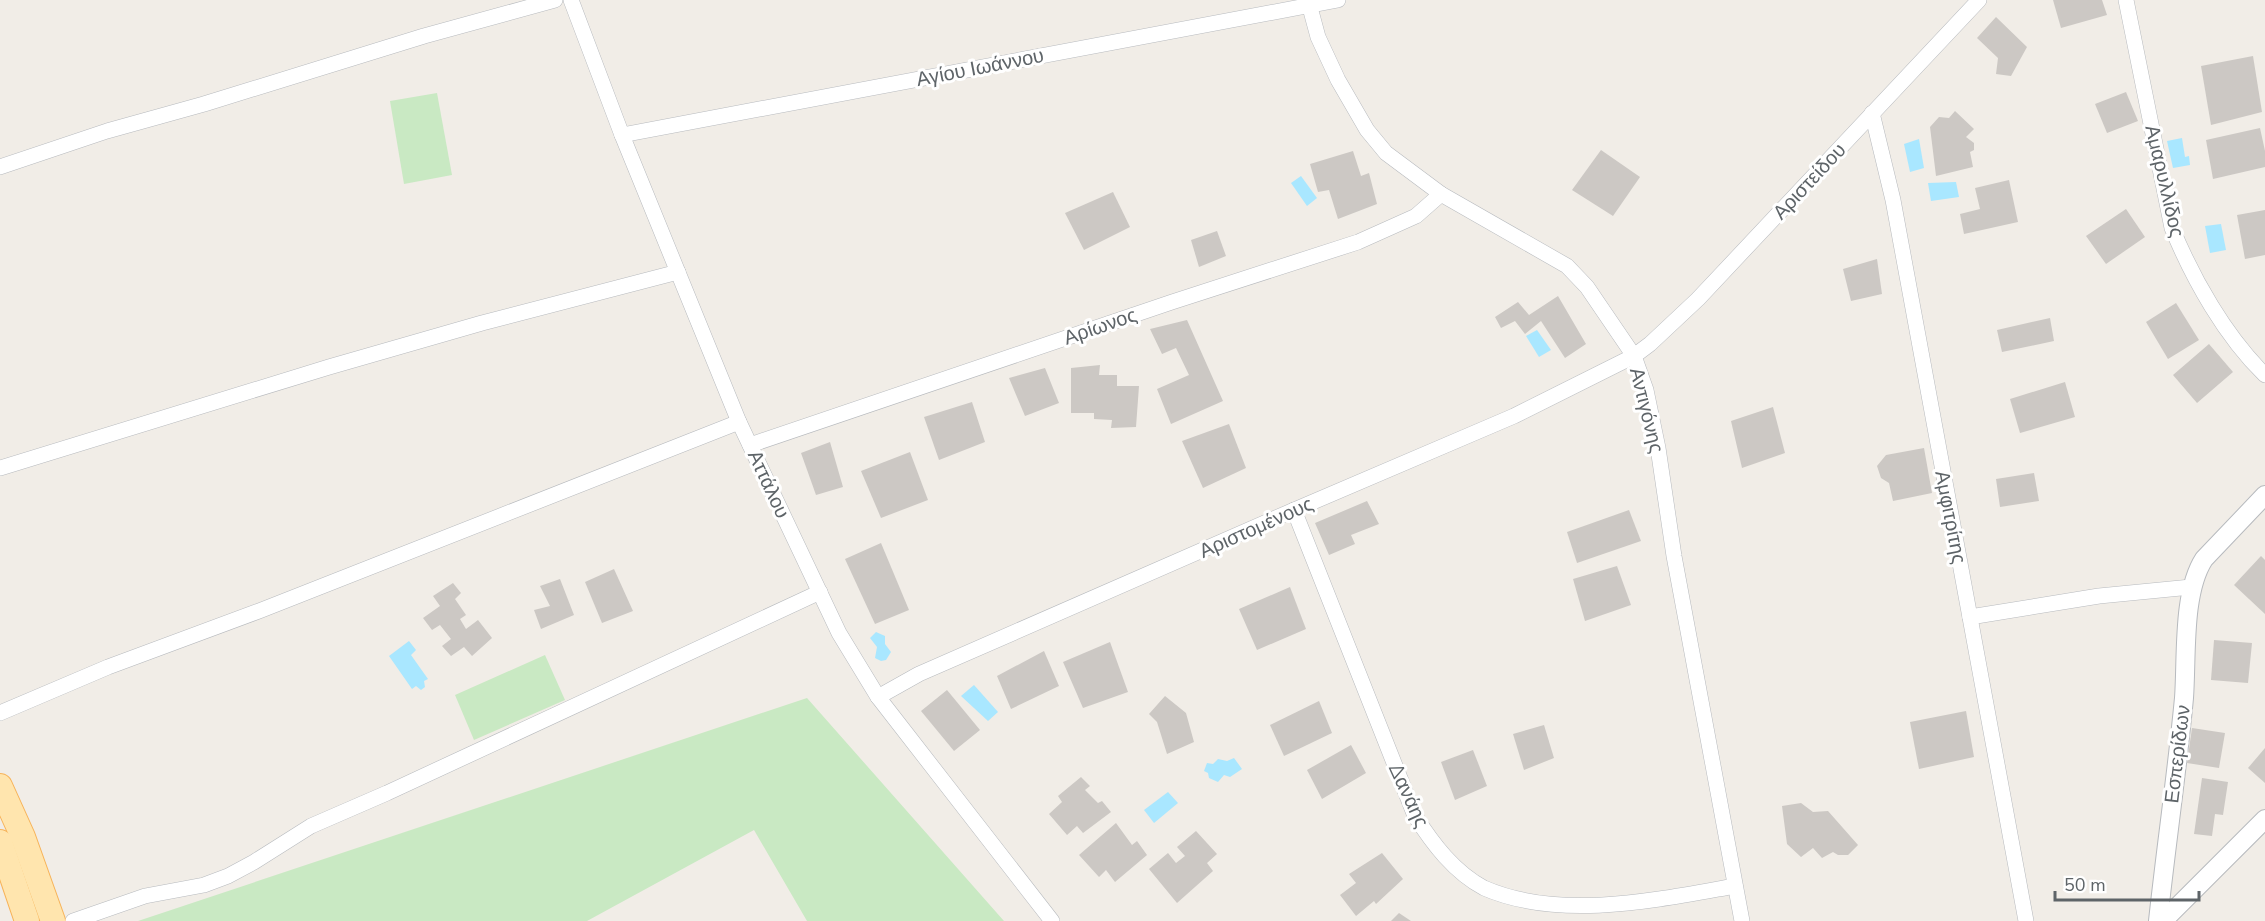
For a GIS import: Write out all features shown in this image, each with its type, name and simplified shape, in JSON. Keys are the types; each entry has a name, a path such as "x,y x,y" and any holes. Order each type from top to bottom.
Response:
{"main road":[{"path":"0,786 23,837 53,921"},
{"path":"0,842 27,921"}],"street":[{"path":"0,167 106,130 204,104 424,36 555,0"},
{"name":"Αττάλου","path":"571,0 622,135 739,422 844,642 878,697 1052,921"},
{"name":"Αγίου Ιωάννου","path":"622,135 1308,3 1338,0"},
{"name":"Αριστείδου","path":"1634,356 1698,299 1979,0"},
{"name":"Αμαρυλλίδος","path":"2126,0 2172,228 2185,260 2201,289 2236,340 2265,375"},
{"name":"Αντιγόνης","path":"1308,3 1327,58 1347,98 1367,130 1386,153 1441,194 1567,266 1598,302 1634,356 1646,390 1658,448 1674,556 1742,921"},
{"name":"Αμφιτρίτης","path":"1872,113 1893,200 2026,921"},
{"name":"Αρίωνος","path":"750,445 1358,242 1416,216 1441,194"},
{"path":"0,468 329,367 482,323 678,272"},
{"name":"Αριστομένους","path":"878,697 919,674 1514,416 1634,356"},
{"path":"0,713 108,667 259,611 739,422"},
{"path":"1970,617 2099,596 2191,587 2198,568 2205,559 2265,495"},
{"name":"Δανάης","path":"1294,510 1415,816 1440,851 1465,876 1482,888 1502,897 1553,909 1621,906 1735,886"},
{"name":"Εσπερίδων","path":"2158,921 2184,698 2191,587"},
{"path":"73,921 145,896 204,885 228,876 320,822 820,592"},
{"path":"2163,921 2265,819"}],"green space":[{"path":"437,93 452,175 404,184 390,101"},
{"path":"545,655 565,700 474,740 455,695"},
{"path":"807,698 1004,921 807,921 754,830 587,921 138,921"}],"water":[{"path":"2182,138 2185,157 2189,156 2190,165 2173,168 2167,141"},
{"path":"1919,139 1924,168 1910,172 1904,144"},
{"path":"1301,176 1317,198 1307,206 1291,183"},
{"path":"1956,182 1959,197 1931,201 1928,183"},
{"path":"2221,224 2226,250 2210,253 2205,226"},
{"path":"1537,330 1551,350 1539,357 1526,336"},
{"path":"876,632 885,636 885,644 891,652 886,660 881,661 875,658 877,647 870,638"},
{"path":"409,641 416,650 411,655 428,679 424,681 425,687 421,690 416,686 412,689 389,656"},
{"path":"974,685 998,712 988,721 961,696"},
{"path":"1234,758 1242,769 1230,777 1224,775 1218,782 1209,778 1208,773 1204,771 1207,763 1213,764 1218,759 1227,761"},
{"path":"1168,792 1178,803 1154,823 1144,810"}],"building":[{"path":"2053,0 2102,0 2107,15 2061,28"},
{"path":"1996,17 2027,47 2011,76 1996,74 1998,58 1977,38"},
{"path":"2253,56 2262,112 2211,125 2201,66"},
{"path":"2126,92 2138,121 2107,133 2095,104"},
{"path":"1955,111 1974,129 1966,137 1974,143 1974,150 1970,152 1973,167 1936,176 1930,127 1939,117 1949,118"},
{"path":"2260,128 2265,151 2265,167 2213,179 2206,140"},
{"path":"1601,150 1640,177 1613,216 1572,190"},
{"path":"1353,151 1361,176 1369,173 1377,204 1338,219 1329,190 1318,192 1310,164"},
{"path":"2009,180 2018,222 1964,234 1960,214 1980,209 1975,188"},
{"path":"1113,192 1130,227 1084,250 1065,213"},
{"path":"2126,209 2145,237 2106,264 2086,236"},
{"path":"2265,210 2265,255 2245,259 2237,215"},
{"path":"1217,231 1226,256 1199,267 1191,240"},
{"path":"1877,259 1882,294 1851,301 1843,269"},
{"path":"1558,296 1586,344 1565,358 1541,321 1525,334 1515,321 1501,328 1495,317 1518,302 1529,315"},
{"path":"2176,303 2199,340 2168,359 2146,322"},
{"path":"2050,318 2054,341 2002,352 1997,330"},
{"path":"1187,320 1223,401 1171,424 1157,389 1189,375 1176,348 1162,354 1150,329"},
{"path":"2209,344 2233,372 2197,403 2173,375"},
{"path":"1100,365 1099,375 1117,375 1117,386 1139,386 1136,427 1111,428 1112,420 1094,419 1094,413 1071,413 1071,368"},
{"path":"1045,368 1059,403 1025,416 1009,378"},
{"path":"2065,382 2075,417 2020,433 2010,399"},
{"path":"972,402 985,442 939,460 924,417"},
{"path":"1773,407 1785,453 1742,468 1731,421"},
{"path":"1229,424 1246,468 1203,488 1182,441"},
{"path":"830,442 843,487 816,495 801,453"},
{"path":"1924,448 1932,493 1893,501 1889,483 1881,478 1877,466 1886,455"},
{"path":"910,452 928,500 881,518 861,471"},
{"path":"2034,473 2039,501 2000,507 1996,479"},
{"path":"1367,501 1379,524 1351,535 1355,544 1329,555 1315,523"},
{"path":"1629,510 1641,541 1577,563 1567,532"},
{"path":"881,543 909,610 875,624 845,559"},
{"path":"2261,556 2265,560 2265,614 2234,585"},
{"path":"1617,566 1631,605 1585,621 1573,579"},
{"path":"614,569 633,611 602,623 585,582"},
{"path":"560,579 574,615 541,629 534,610 550,606 540,586"},
{"path":"453,583 461,593 455,599 466,615 460,619 466,629 478,620 492,638 472,656 464,647 451,656 442,646 451,639 440,625 432,630 423,618 440,606 433,596"},
{"path":"1290,587 1306,629 1257,650 1239,609"},
{"path":"2214,640 2252,643 2248,683 2211,680"},
{"path":"1110,642 1128,692 1083,708 1063,662"},
{"path":"1044,651 1059,686 1011,709 997,676"},
{"path":"947,690 980,730 954,751 921,711"},
{"path":"1165,696 1186,713 1194,742 1167,754 1157,722 1149,714"},
{"path":"1319,701 1332,733 1284,756 1270,725"},
{"path":"1966,711 1974,757 1919,769 1910,722"},
{"path":"1544,725 1554,758 1524,770 1513,734"},
{"path":"2192,728 2225,733 2219,768 2187,763"},
{"path":"1351,745 1366,773 1322,799 1307,770"},
{"path":"2265,748 2265,783 2248,768"},
{"path":"1473,750 1487,786 1455,800 1441,762"},
{"path":"1081,777 1090,786 1085,790 1098,803 1102,801 1111,812 1083,833 1077,826 1067,835 1049,814 1062,802 1058,796"},
{"path":"2202,778 2228,782 2223,815 2215,814 2212,836 2194,834"},
{"path":"1801,803 1813,812 1828,811 1858,845 1848,855 1838,855 1833,852 1822,858 1813,848 1801,857 1787,844 1782,806"},
{"path":"1116,823 1132,845 1137,841 1147,855 1115,882 1106,870 1099,877 1079,855"},
{"path":"1196,831 1217,854 1207,863 1213,871 1177,903 1149,869 1168,853 1176,863 1185,856 1177,847"},
{"path":"1382,853 1403,879 1376,904 1374,901 1356,916 1340,895 1356,883 1349,874"},
{"path":"1399,913 1411,921 1391,921"}]}
